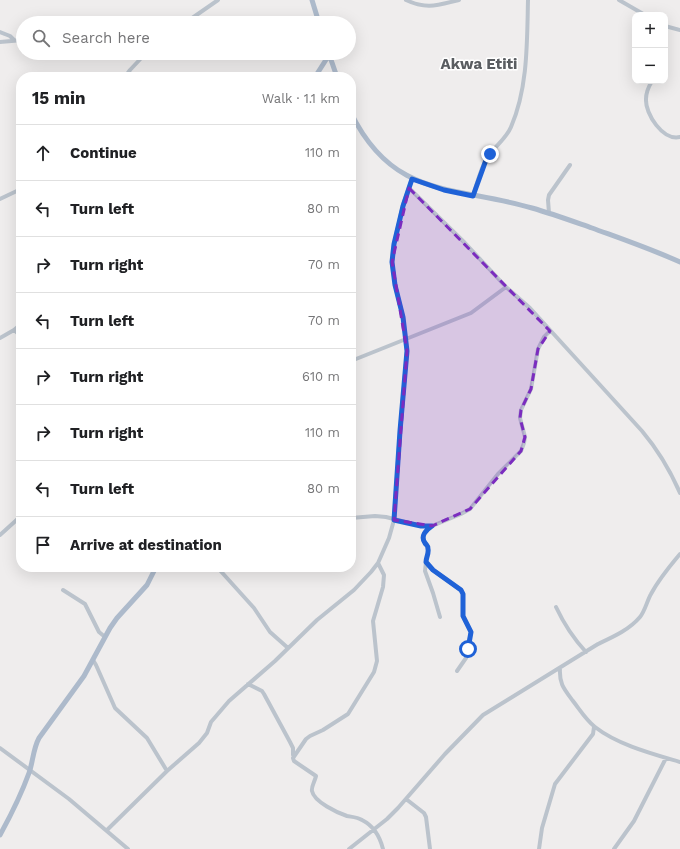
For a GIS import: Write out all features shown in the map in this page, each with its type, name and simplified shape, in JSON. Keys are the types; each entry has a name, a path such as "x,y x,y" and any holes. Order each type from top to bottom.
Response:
{"main road":[{"path":"312,0 317,16"},
{"path":"317,72 325,60"},
{"path":"331,60 335,72"},
{"path":"356,122 364,137 373,147 394,167 412,179 444,190 531,207 654,251 680,262"},
{"path":"0,835 22,792 30,770 35,745 39,738 72,694 117,618 147,584 153,572"}],"street":[{"path":"406,0 416,4 428,6 459,0"},
{"path":"473,196 486,160 507,135 518,109 522,91 527,45 528,0"},
{"path":"619,0 640,12"},
{"path":"195,16 215,1"},
{"path":"668,27 680,30"},
{"path":"0,32 10,36 14,40"},
{"path":"0,42 14,40"},
{"path":"129,72 139,60"},
{"path":"650,84 647,91 646,100 648,114 666,135 673,138 680,137"},
{"path":"549,213 549,195 570,165"},
{"path":"106,830 167,771 199,743 207,733 211,722 229,701 317,620 354,590 378,563 389,538 394,520 407,351 403,317 395,285 392,262 399,221 412,179"},
{"path":"409,188 465,243 506,287 530,308 588,370 609,396 655,446 674,479 680,493"},
{"path":"0,199 16,191"},
{"path":"356,359 471,313 506,287"},
{"path":"0,338 14,330"},
{"path":"440,617 425,571 429,550 423,536 432,526 470,509 498,474 521,451 525,437 520,418 521,410 531,389 538,349 544,337 550,331"},
{"path":"356,518 375,516 386,517 421,526 432,526"},
{"path":"0,535 16,521"},
{"path":"350,849 387,819 445,754 479,719 491,709 598,644 624,631 640,617 663,574 680,554"},
{"path":"426,562 428,566 448,581 459,587 463,594 463,616 471,632 466,658 457,671"},
{"path":"293,756 306,739 348,714 374,672 377,661 373,621 383,587 384,575 378,563"},
{"path":"222,572 254,608 266,627 288,648"},
{"path":"63,590 85,604 99,632 105,637"},
{"path":"556,607 563,622 575,640 586,652"},
{"path":"93,660 115,708 147,738 167,771"},
{"path":"560,668 560,680 562,687 586,719 594,727 634,748 680,762"},
{"path":"248,684 262,691 264,694 293,748 294,761 316,776 312,792 314,795 321,802 336,811 362,819 374,829 380,838 383,849"},
{"path":"539,849 542,828 555,784 593,734 594,727"},
{"path":"593,734 601,731"},
{"path":"0,748 30,770 128,849"},
{"path":"614,849 634,821 666,758"},
{"path":"406,799 424,813 426,817 430,849"}],"highlighted area":[{"path":"409,188 550,331 538,349 531,389 521,410 520,418 525,437 521,451 470,509 432,526 394,520 407,351 392,262"}],"district":[{"name":"Akwa Etiti","path":"479,64"}],"route":[{"path":"468,649 471,632 463,616 463,594 456,584 448,581 428,566 426,562 426,557 429,550 423,536 432,526 421,526 394,520 407,351 403,317 395,285 392,262 394,244 403,206 412,179 444,190 473,196 486,160 490,154"}]}
